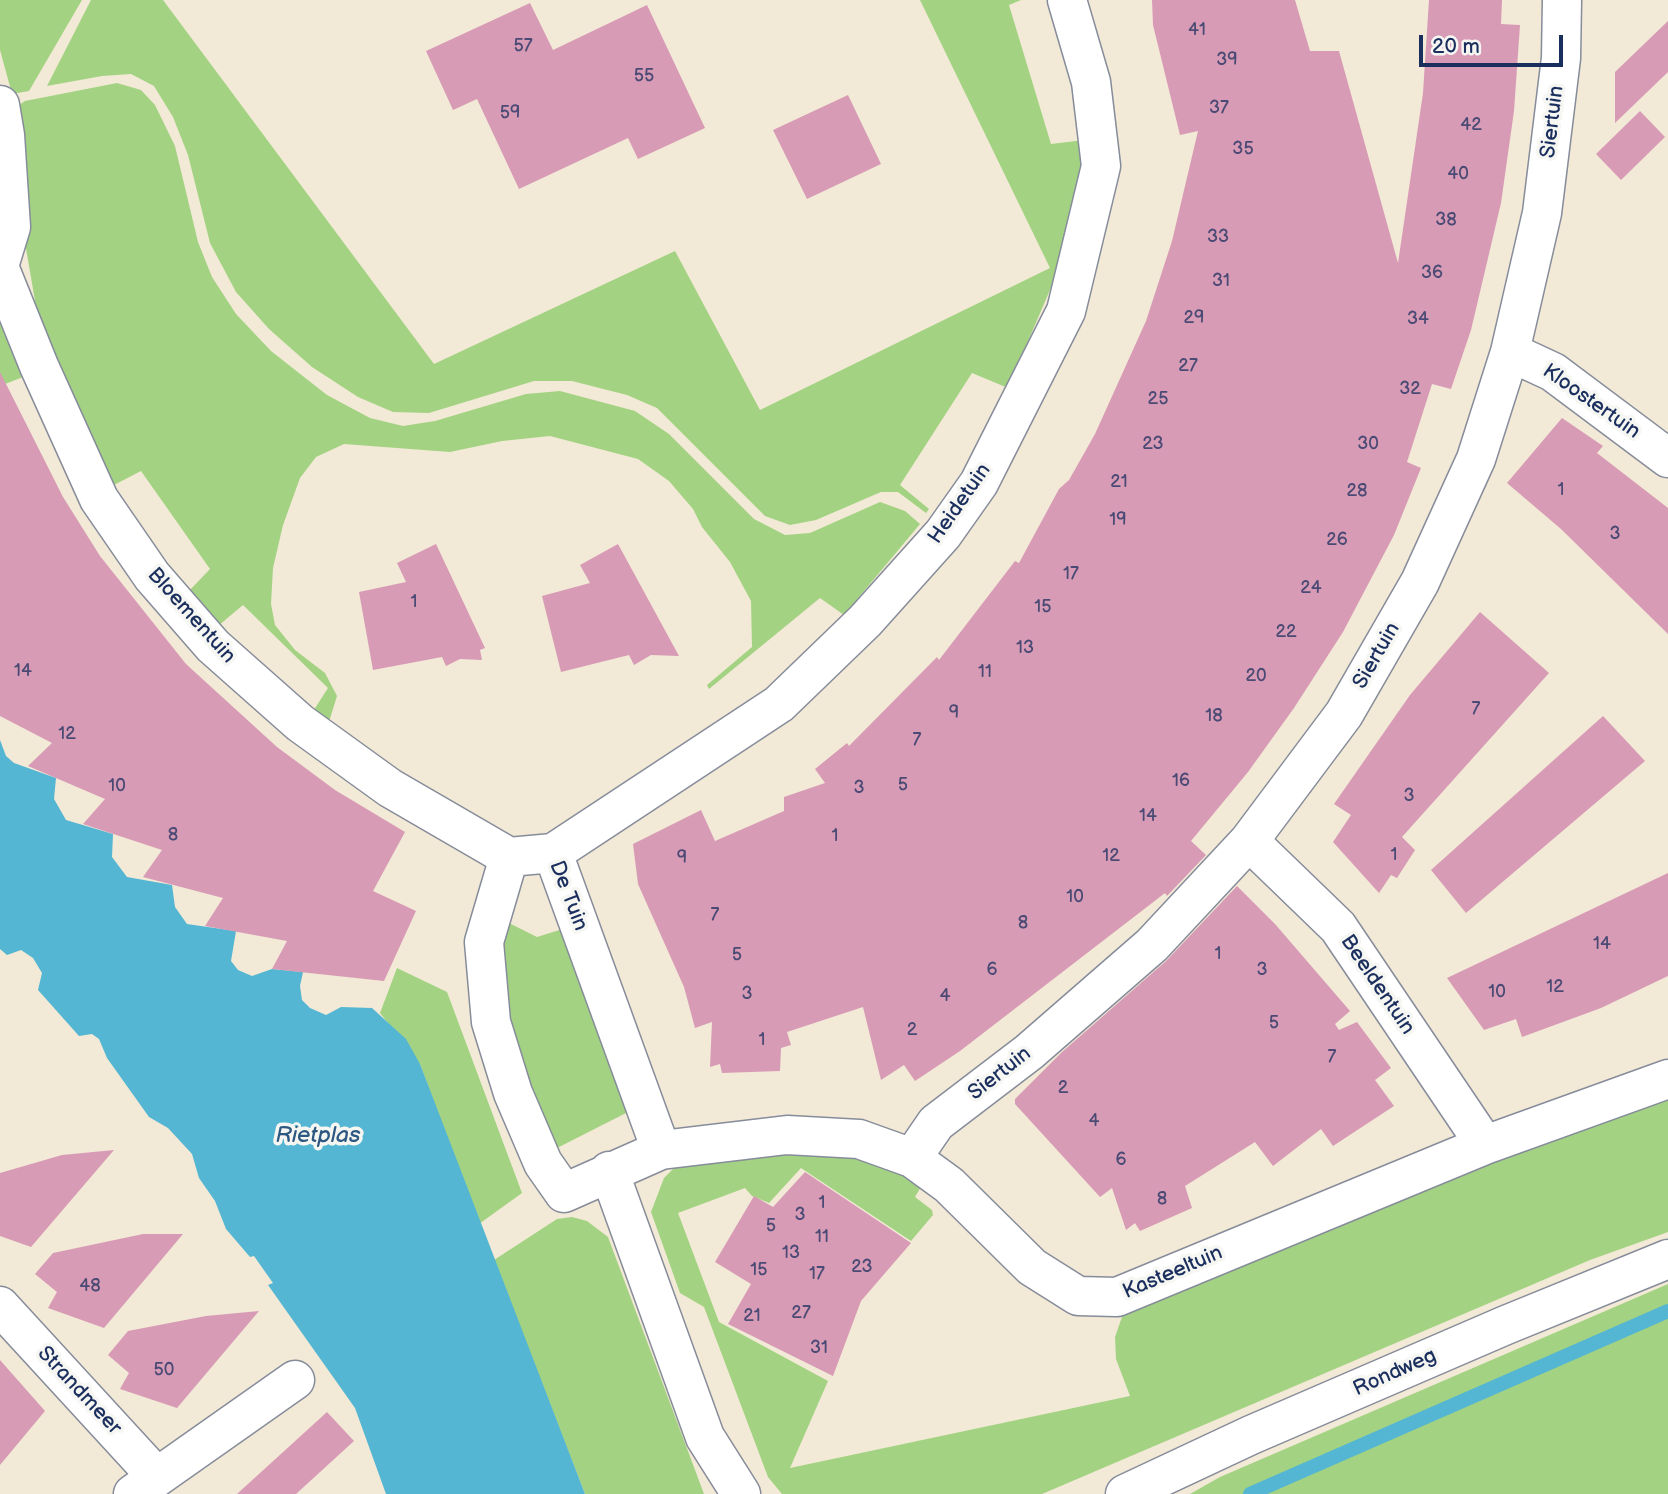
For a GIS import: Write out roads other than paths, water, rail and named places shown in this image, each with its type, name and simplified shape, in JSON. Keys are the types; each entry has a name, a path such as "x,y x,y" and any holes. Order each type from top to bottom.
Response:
{"street":[{"name":"Heidetuin","path":"553,853 779,704 865,621 943,534 979,483 1066,311 1101,166 1091,82 1067,0"},
{"name":"Siertuin","path":"912,1158 936,1123 1029,1052 1152,946 1250,841 1343,714 1420,582 1476,459 1510,352 1542,213 1561,58 1562,0"},
{"path":"0,105 5,135 11,227 0,263"},
{"name":"Bloementuin","path":"0,269 39,366 99,499 152,576 213,646 300,723 390,788 509,857"},
{"name":"Kloostertuin","path":"1510,352 1553,372 1668,458"},
{"name":"Beeldentuin","path":"1250,841 1338,927 1485,1145"},
{"name":"De Tuin","path":"509,857 553,853 661,1150"},
{"path":"509,857 485,942 491,1022 518,1105 543,1163 564,1192 661,1150"},
{"name":"Kasteeltuin","path":"661,1150 787,1135 859,1139 912,1158 948,1185 1032,1267 1078,1296 1117,1297 1485,1145 1668,1079"},
{"path":"609,1171 705,1437 741,1494"},
{"name":"Rondweg","path":"1125,1494 1251,1435 1506,1325 1668,1259"},
{"name":"Strandmeer","path":"0,1306 145,1485 295,1380"}],"water":[{"name":"Rietplas","path":"0,740 6,756 14,763 56,778 54,799 66,820 113,834 112,857 127,877 172,885 175,907 187,924 236,931 231,961 238,970 252,976 272,969 303,972 300,986 302,1000 310,1008 326,1015 341,1007 372,1008 406,1039 420,1064 585,1494 386,1494 355,1408 268,1285 273,1283 254,1256 250,1257 226,1229 215,1201 199,1178 192,1154 168,1128 149,1117 107,1058 99,1039 92,1034 79,1036 38,990 42,973 33,958 21,950 7,955 0,949"}],"waterway":[{"path":"1250,1494 1668,1311"}]}
